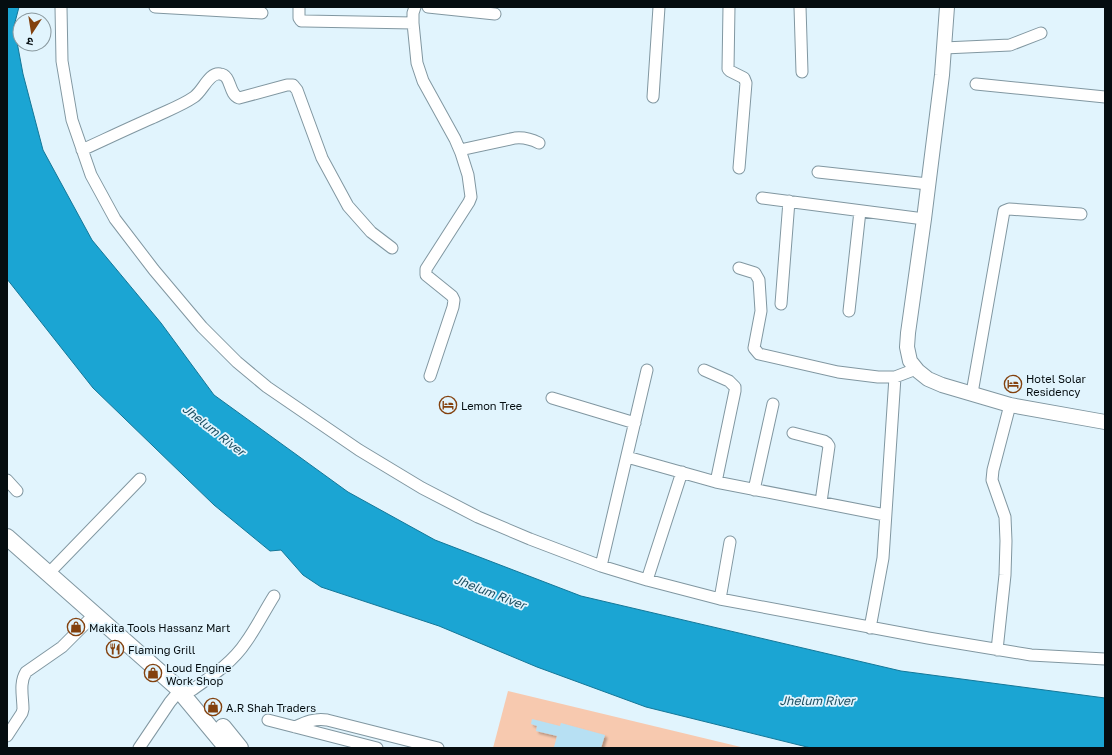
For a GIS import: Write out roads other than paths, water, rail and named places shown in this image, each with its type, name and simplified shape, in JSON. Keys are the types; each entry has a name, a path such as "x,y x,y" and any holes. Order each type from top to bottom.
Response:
{"highway":[{"path":"7,537 48,574 186,690 240,748"},
{"path":"186,690 182,695 227,748"}],"main road":[{"path":"947,7 942,76 908,333 907,347 910,361 916,369 928,379 942,385 1010,405 1105,422"}],"street":[{"path":"61,7 62,60 72,120 91,175 115,219 154,270 202,327 237,362 267,387 359,450 422,488 484,520 601,566 647,580 720,599 870,628 997,650 1031,655 1105,659"},
{"path":"155,7 262,13"},
{"path":"299,7 298,18 301,21 413,23"},
{"path":"415,7 413,13 413,23 417,63 423,81 460,150 468,175 471,197 426,269 428,276 452,296 454,300 430,376"},
{"path":"428,7 495,14"},
{"path":"653,96 659,7"},
{"path":"729,7 728,69 730,72 744,78 747,86 739,168"},
{"path":"800,7 802,72"},
{"path":"944,48 1010,45 1041,33"},
{"path":"82,150 170,110 194,97 202,90 213,74 223,74 226,77 233,94 239,98 287,85 293,85 297,90 322,158 348,206 371,232 392,248"},
{"path":"976,84 1105,98"},
{"path":"460,150 524,137 539,143"},
{"path":"818,172 928,184"},
{"path":"762,198 924,219"},
{"path":"781,304 789,201"},
{"path":"972,393 1004,211 1009,208 1081,214"},
{"path":"849,311 860,211"},
{"path":"739,268 755,273 759,280 761,311 754,348 759,354 838,372 878,377 895,377 916,369"},
{"path":"601,566 647,370"},
{"path":"704,370 729,381 735,387 716,482"},
{"path":"870,628 883,558 895,377"},
{"path":"552,398 635,423"},
{"path":"754,490 772,404"},
{"path":"997,650 1003,600 1006,541 1005,517 992,480 993,470 1010,405"},
{"path":"793,433 827,443 828,446 821,502"},
{"path":"627,456 716,482 885,515"},
{"path":"647,580 682,472"},
{"path":"7,480 17,491"},
{"path":"48,574 140,480"},
{"path":"720,599 730,542"},
{"path":"139,748 170,702 186,690 212,676 231,660 246,643 274,596"},
{"path":"7,736 22,713 22,677 26,672 62,647 95,614"},
{"path":"295,727 319,719 327,720 438,748"},
{"path":"268,720 377,748"}],"water":[{"name":"Jhelum River","path":"7,7 19,7 18,12 12,12 12,52 19,52 23,74 43,150 92,240 161,323 214,395 348,492 435,540 581,596 901,671 1105,698 1105,748 811,748 646,707 537,667 439,626 321,587 303,575 281,550 270,551 214,505 93,388 7,279"}],"place":[{"name":"Hotel Solar Residency","path":"1013,384"},
{"name":"Lemon Tree","path":"448,405"},
{"name":"Makita Tools Hassanz Mart","path":"76,627"},
{"name":"Flaming Grill","path":"115,649"},
{"name":"Loud Engine Work Shop","path":"153,673"},
{"name":"A.R Shah Traders","path":"213,707"}]}
